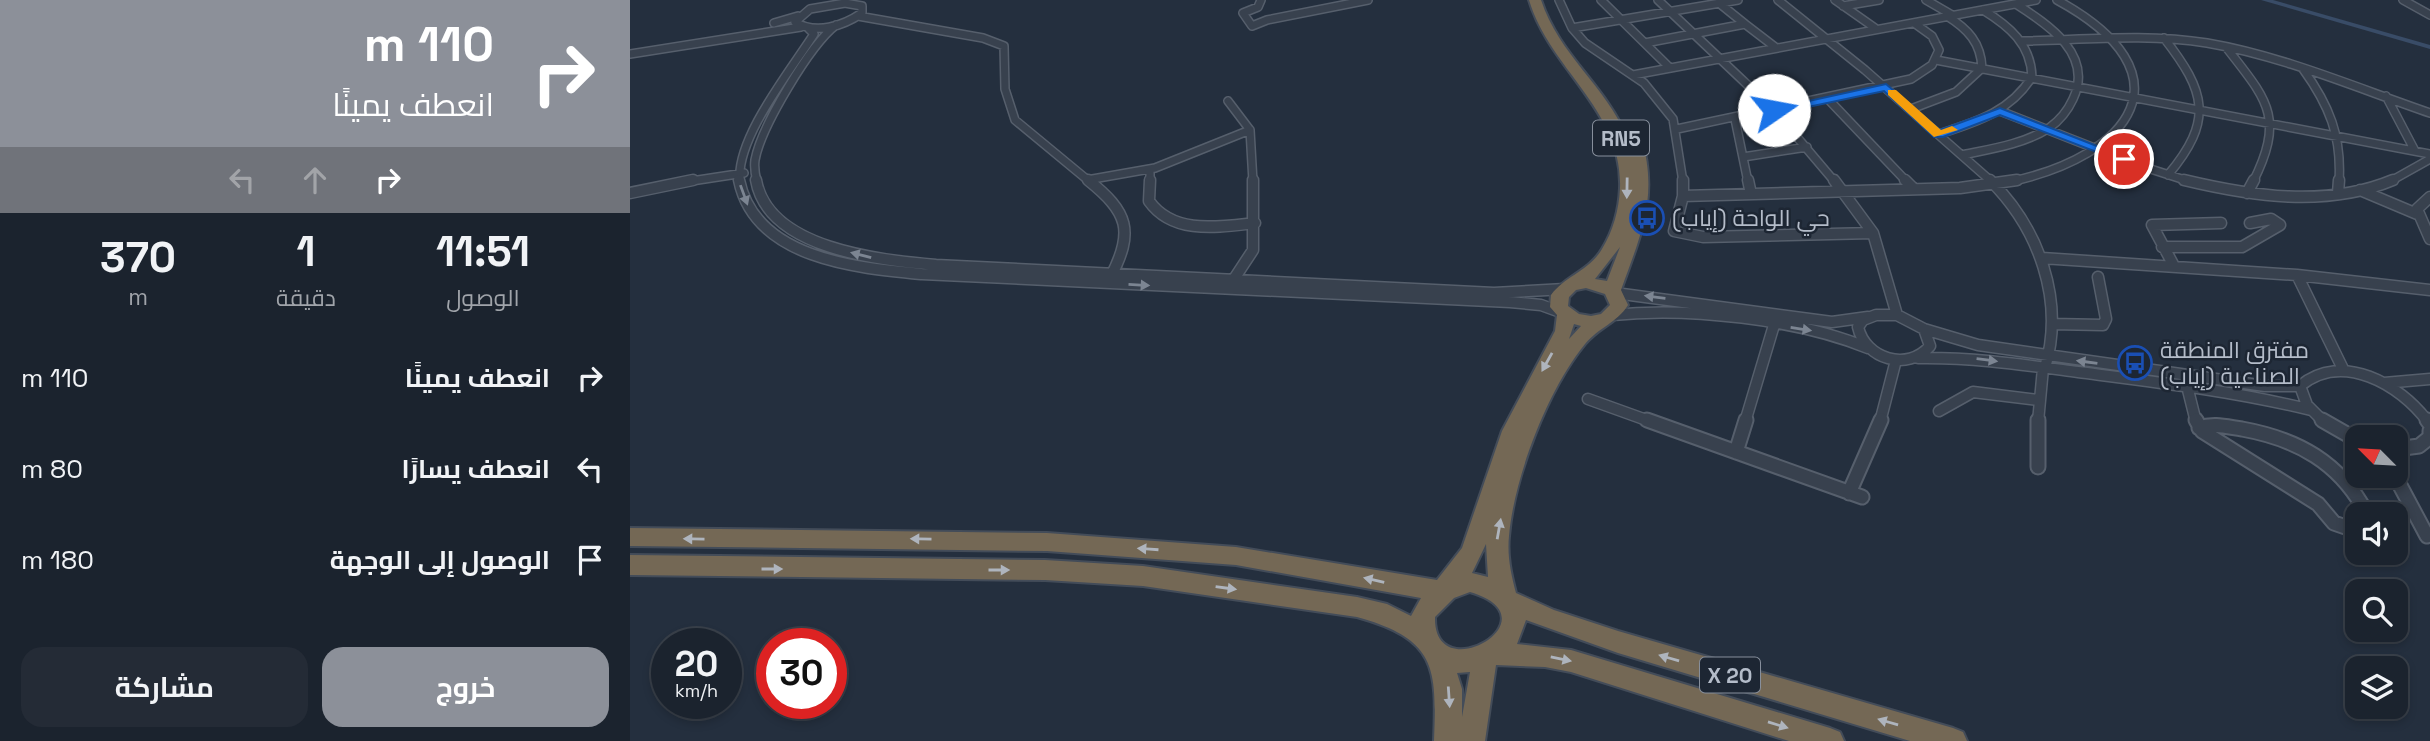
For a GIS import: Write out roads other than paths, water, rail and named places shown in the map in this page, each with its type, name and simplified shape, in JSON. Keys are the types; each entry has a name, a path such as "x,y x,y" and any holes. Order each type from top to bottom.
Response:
{"highway":[{"name":"RN5","path":"1535,0 1538,14 1550,36 1611,115 1626,155 1627,209 1618,236 1598,268 1570,287"},
{"name":"RN5","path":"1545,0 1550,19 1562,39 1624,115 1638,149 1642,171 1642,206 1614,292 1619,304 1606,318"},
{"path":"1448,741 1449,689 1432,644 1425,611 1465,565 1473,548 1512,431 1564,331 1565,314 1558,301 1570,287 1595,284 1614,292"},
{"path":"1565,314 1585,321 1606,318"},
{"path":"630,565 1045,570 1143,576 1357,607 1387,615 1454,660 1469,661 1489,656 1510,636 1514,612 1507,599 1497,558 1497,541 1503,508 1517,462 1531,425 1568,356 1583,335 1606,318"},
{"path":"630,537 1047,542 1236,556 1443,590 1470,582 1483,583 1507,599"},
{"name":"X 20","path":"1507,599 1607,639 1953,741"},
{"path":"1471,741 1489,656"},
{"name":"X 20","path":"1489,656 1545,656 1571,661 1830,741"}],"street":[{"path":"630,47 780,22 831,0"},
{"path":"1261,0 1257,8 1243,13 1252,26 1267,20 1368,0"},
{"path":"1559,0 1572,28 1598,54 1633,75 1661,102 1677,129 1683,169 1683,196 1673,228 1684,235 1873,233"},
{"path":"1601,0 1670,68"},
{"path":"1658,0 1774,110 1844,192 1873,233 1897,315"},
{"path":"1572,28 1738,0"},
{"path":"1778,0 1826,37 1939,134 1995,185 2022,218 2042,258 2052,324 2038,400 2038,467"},
{"path":"1835,0 1875,28"},
{"path":"1843,6 1879,0"},
{"path":"1926,0 1949,15 1975,38 1981,51 1982,68"},
{"path":"1633,75 2036,0"},
{"path":"1683,196 1995,185 2059,167 2097,149 2115,136 2131,109 2135,96 2133,75 2112,39 2057,0"},
{"path":"2403,0 2430,15"},
{"path":"822,6 849,1 863,9 858,16 836,25 824,34 763,136 755,156 754,173 765,204 793,230 860,256 936,265 1226,289 1510,302 1541,305 1565,314"},
{"path":"1718,3 1775,47"},
{"path":"1962,155 2001,147 2047,130 2069,107 2080,86 2078,65 2065,40 2016,4"},
{"path":"1939,134 2000,111 2015,100 2032,77 2029,56 2021,41 2009,27 1983,10"},
{"path":"798,16 794,22 814,34 746,150 739,173 752,215 766,228 814,254 843,264 922,274 1233,280 1494,293 1570,287"},
{"path":"858,16 983,38 1004,46 1005,89 1015,120 1114,200 1123,215 1125,241 1110,278"},
{"path":"1677,129 1886,87 1917,76 1931,68 1939,50 1936,40 1914,23"},
{"path":"1645,43 1745,24"},
{"path":"630,54 805,27 836,25"},
{"path":"2164,38 2189,70 2202,110 2196,139 2168,175"},
{"path":"2021,41 2164,38 2226,47 2303,69 2430,113"},
{"path":"2226,47 2259,89 2270,122 2265,161 2247,193"},
{"path":"1936,60 2340,135 2415,150 2430,156"},
{"path":"1911,109 1956,92 1982,68"},
{"path":"2303,69 2333,115 2340,135 2338,192"},
{"path":"2386,96 2415,150"},
{"path":"1828,99 1914,189"},
{"path":"1226,289 1250,257 1255,223 1250,130 1228,100"},
{"path":"2000,111 2168,175 2202,185 2247,193 2295,196 2360,190 2389,181 2430,156"},
{"path":"1735,119 1751,194"},
{"path":"1087,180 1105,174 1125,175 1150,170 1250,130"},
{"path":"1743,157 1807,147"},
{"path":"1150,170 1149,201 1167,218 1198,226 1255,223"},
{"path":"630,193 739,173 754,173"},
{"path":"2360,190 2417,214"},
{"path":"2430,198 2419,204 2417,214 2430,239"},
{"path":"2162,247 2242,247 2280,225 2271,219 2250,223"},
{"path":"2174,266 2152,225 2221,223"},
{"path":"2042,258 2297,275 2430,290"},
{"path":"2297,275 2344,371"},
{"path":"2052,324 2103,325 2106,319 2098,277"},
{"path":"1614,292 1832,322 1897,315 1924,329 2046,364 2265,398 2311,410 2345,434"},
{"path":"1606,318 1669,311 1774,325 1836,335 1896,360 1969,358 2265,386 2300,386"},
{"path":"1868,317 1858,327 1861,341 1868,348"},
{"path":"1736,452 1774,325"},
{"path":"1919,358 1930,346 1924,329"},
{"path":"1849,493 1884,415 1896,360"},
{"path":"2300,386 2308,376 2323,371 2344,371 2383,383 2405,395 2421,410 2430,424"},
{"path":"2383,383 2430,379"},
{"path":"2187,386 2199,428 2318,504 2334,523 2345,527"},
{"path":"2300,386 2311,410"},
{"path":"1939,411 1973,392 2038,400"},
{"path":"1588,399 1862,498"},
{"path":"2199,428 2215,424 2265,433 2294,443 2346,481 2361,502"},
{"path":"2425,448 2430,431"},
{"path":"2403,488 2424,519 2427,536"}],"waterway":[{"path":"2265,0 2430,47"}],"place":[{"name":"حي الواحة (إياب)","path":"1647,218"},
{"name":"مفترق المنطقة الصناعية (إياب)","path":"2135,363"}]}
